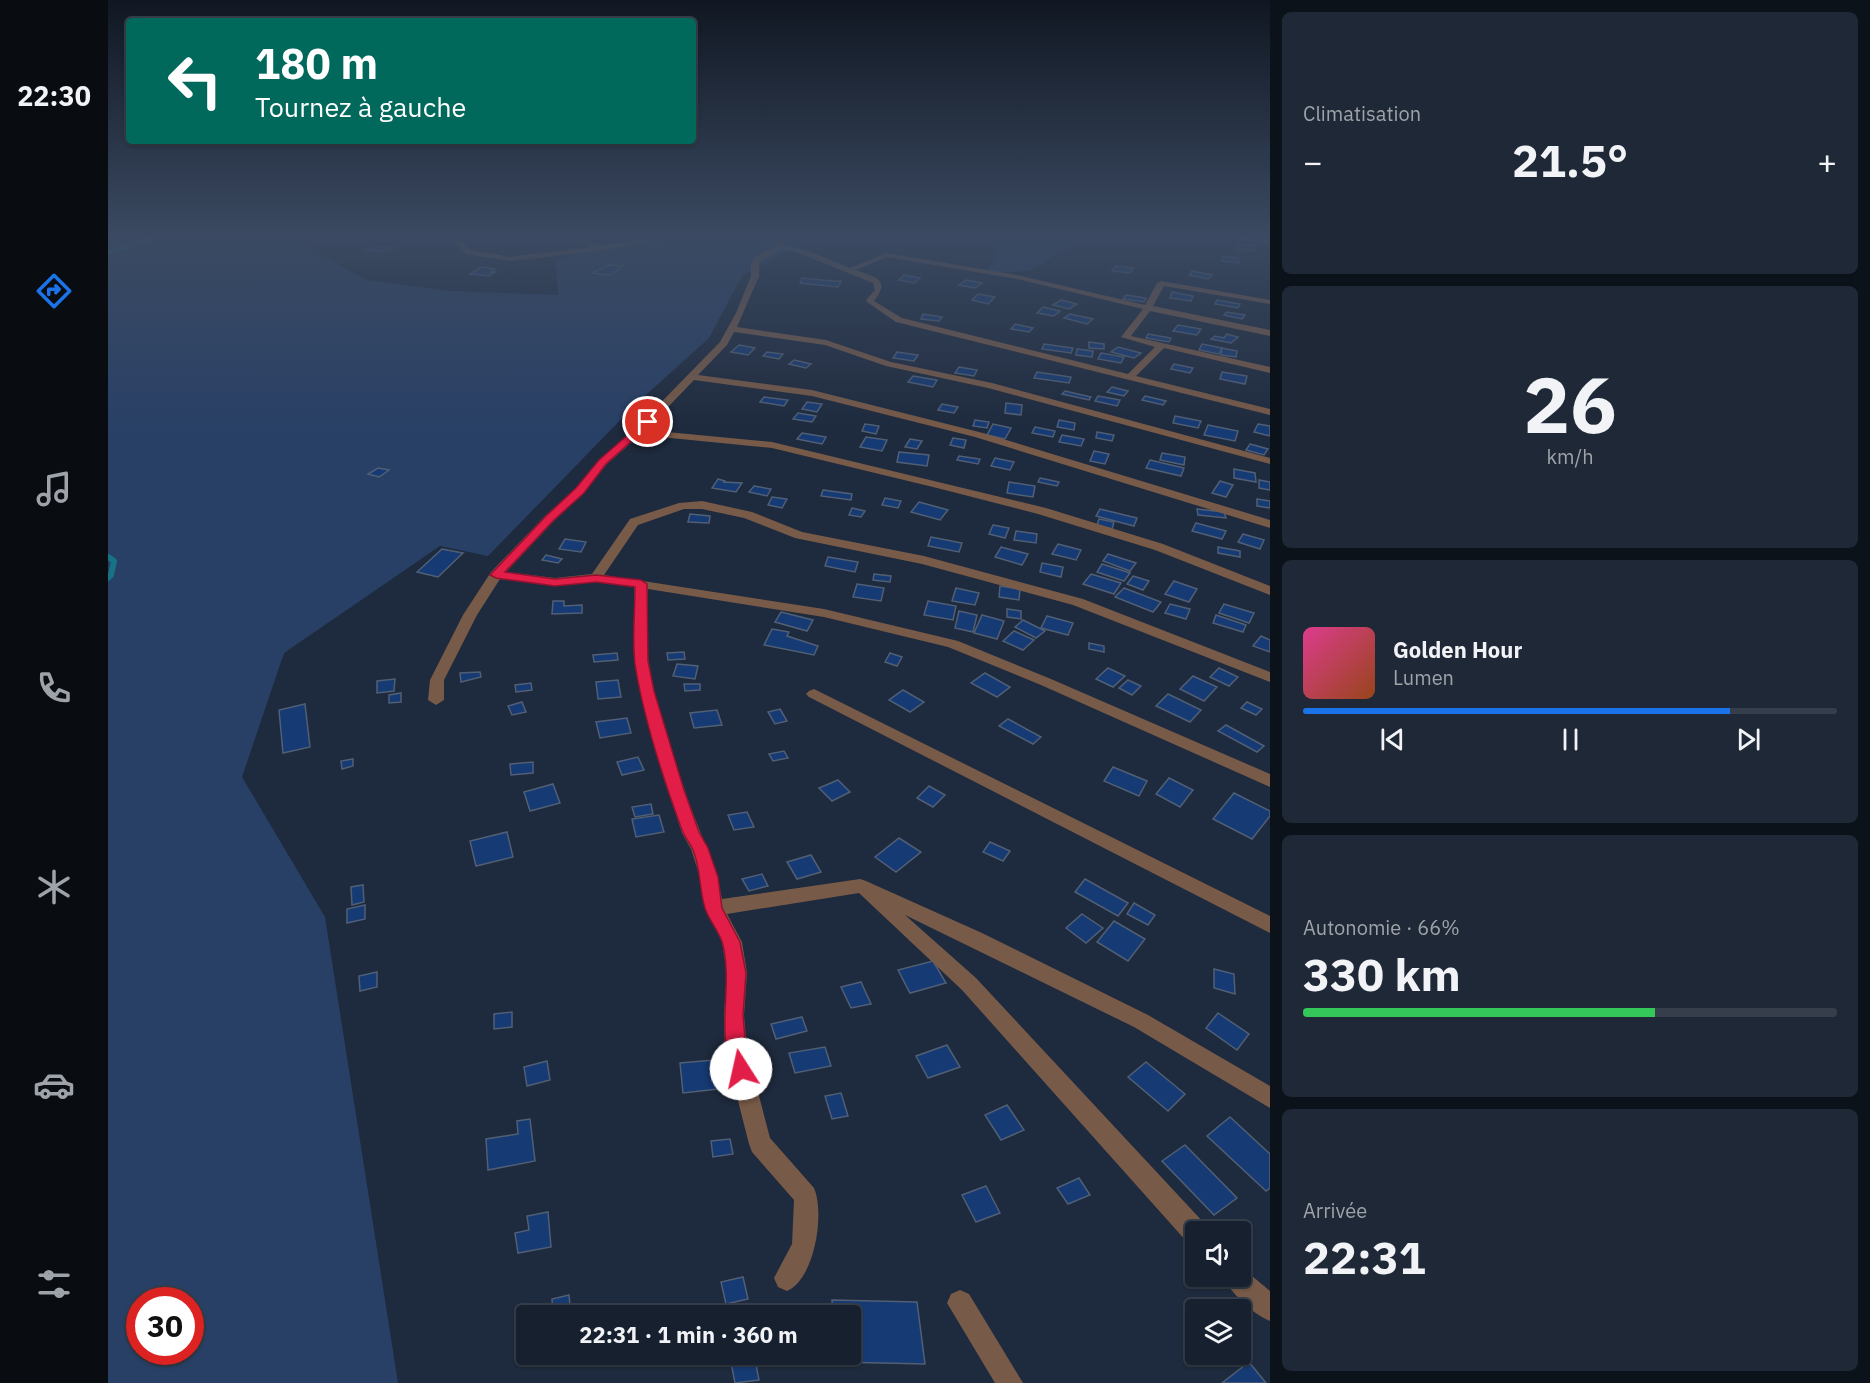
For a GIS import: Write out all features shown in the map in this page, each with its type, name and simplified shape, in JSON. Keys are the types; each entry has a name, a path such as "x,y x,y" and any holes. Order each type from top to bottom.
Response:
{"street":[{"path":"436,700 437,680 470,615 496,575 550,518 580,491 603,462 638,432 724,343 745,300"},
{"path":"870,300 899,320 1270,412"},
{"path":"1112,300 1270,333"},
{"path":"1152,300 1125,337 1270,370"},
{"path":"732,329 826,343 889,364 988,385 1270,461"},
{"path":"1130,378 1160,346"},
{"path":"692,377 812,393 979,435 1270,524"},
{"path":"638,432 772,445 928,482 1042,511 1159,547 1270,591"},
{"path":"596,578 634,522 683,505 702,505 748,515 799,535 924,560 1078,602 1270,677"},
{"path":"496,575 555,582 596,578 641,584 824,613 953,644 1046,682 1270,781"},
{"path":"641,584 641,661 647,691 676,790 710,877 714,908 732,942 736,973 734,1015 736,1050 759,1144 806,1196 804,1246 787,1278"},
{"path":"814,694 1270,925"},
{"path":"714,908 860,886 975,939 1142,1021 1270,1098"},
{"path":"860,886 969,984 1185,1221"},
{"path":"1247,1287 1270,1308"},
{"path":"960,1303 1011,1383"}],"shaded area":[{"path":"108,300 729,300 709,338 637,403 488,556 440,546 284,653 242,777 325,917 398,1383 108,1383"}],"building":[{"path":"972,300 992,300 988,304"},
{"path":"1061,300 1077,304 1069,309 1053,305"},
{"path":"1127,300 1145,300 1144,302"},
{"path":"1217,300 1240,304 1238,308 1215,304"},
{"path":"1043,307 1060,311 1054,316 1037,313"},
{"path":"1227,312 1245,315 1242,319 1224,315"},
{"path":"923,314 942,317 939,321 921,319"},
{"path":"1070,314 1093,319 1087,324 1064,318"},
{"path":"1015,324 1033,328 1029,332 1011,329"},
{"path":"1178,325 1201,329 1197,335 1173,331"},
{"path":"1148,334 1171,338 1169,342 1146,338"},
{"path":"1227,334 1238,337 1231,343 1211,339 1215,336 1224,338"},
{"path":"1089,342 1104,344 1104,349 1089,348"},
{"path":"1044,344 1073,348 1071,353 1042,349"},
{"path":"1202,344 1222,348 1219,354 1199,350"},
{"path":"739,345 755,348 748,355 731,352"},
{"path":"1118,347 1141,353 1134,358 1111,352"},
{"path":"1222,348 1237,351 1236,357 1221,355"},
{"path":"1077,349 1093,351 1092,357 1076,355"},
{"path":"767,352 783,354 779,359 763,356"},
{"path":"897,352 918,355 914,361 893,358"},
{"path":"1101,353 1124,357 1121,363 1098,359"},
{"path":"794,360 811,364 806,368 789,364"},
{"path":"1174,364 1193,368 1190,373 1171,369"},
{"path":"959,367 977,370 974,376 955,373"},
{"path":"1037,372 1071,377 1069,383 1034,378"},
{"path":"1222,372 1247,376 1245,384 1220,379"},
{"path":"913,376 937,380 933,387 908,382"},
{"path":"1112,387 1128,391 1124,396 1107,392"},
{"path":"1065,391 1091,397 1089,400 1062,394"},
{"path":"1098,396 1120,400 1117,406 1095,401"},
{"path":"1145,396 1166,401 1163,405 1142,400"},
{"path":"764,397 788,400 784,406 760,402"},
{"path":"807,402 822,404 817,412 802,409"},
{"path":"1006,403 1022,405 1021,415 1005,413"},
{"path":"942,404 958,407 954,413 938,410"},
{"path":"798,413 816,416 812,422 793,419"},
{"path":"1175,416 1201,421 1198,428 1173,423"},
{"path":"975,420 989,422 987,428 973,426"},
{"path":"1059,420 1075,423 1074,430 1057,427"},
{"path":"865,424 879,426 876,434 862,431"},
{"path":"993,424 1011,428 1005,439 987,435"},
{"path":"1258,424 1270,426 1270,436 1254,432"},
{"path":"1208,425 1238,431 1235,441 1204,435"},
{"path":"1035,427 1055,431 1053,437 1032,433"},
{"path":"1097,432 1114,435 1112,441 1096,438"},
{"path":"802,433 826,437 822,444 797,439"},
{"path":"1062,435 1084,439 1081,446 1059,442"},
{"path":"866,437 887,440 882,451 860,447"},
{"path":"953,438 966,440 964,448 950,445"},
{"path":"910,439 922,441 917,449 905,447"},
{"path":"1250,444 1268,449 1264,455 1246,450"},
{"path":"1094,451 1109,454 1105,464 1090,461"},
{"path":"899,452 929,455 927,466 897,462"},
{"path":"1162,453 1185,457 1184,465 1160,460"},
{"path":"959,456 980,459 978,464 957,460"},
{"path":"995,458 1014,462 1010,470 991,466"},
{"path":"1150,460 1184,468 1181,476 1146,468"},
{"path":"378,468 389,470 379,477 368,474"},
{"path":"1234,469 1255,473 1256,482 1234,478"},
{"path":"1040,478 1059,482 1057,486 1038,482"},
{"path":"718,479 724,482 742,483 736,492 712,488"},
{"path":"1259,480 1270,482 1270,490 1259,488"},
{"path":"1220,481 1233,485 1226,497 1212,493"},
{"path":"1009,482 1035,486 1033,497 1007,493"},
{"path":"754,486 771,489 767,496 749,492"},
{"path":"823,490 852,494 851,500 821,496"},
{"path":"772,497 787,499 782,508 768,505"},
{"path":"885,498 901,501 898,508 882,505"},
{"path":"1257,499 1270,501 1270,508 1257,506"},
{"path":"919,502 948,510 940,520 911,512"},
{"path":"852,508 865,511 861,517 849,515"},
{"path":"1100,509 1137,518 1134,526 1096,516"},
{"path":"1197,509 1224,512 1226,518 1198,515"},
{"path":"690,514 710,516 709,523 688,522"},
{"path":"1099,519 1114,522 1112,529 1097,525"},
{"path":"1196,523 1226,531 1222,539 1192,531"},
{"path":"993,525 1009,528 1005,538 989,534"},
{"path":"1016,531 1037,534 1036,543 1014,540"},
{"path":"1243,534 1264,540 1260,549 1238,542"},
{"path":"931,537 962,543 959,552 928,546"},
{"path":"565,539 586,542 581,552 559,549"},
{"path":"1058,544 1081,550 1076,560 1052,554"},
{"path":"1001,547 1028,554 1022,565 995,557"},
{"path":"1218,547 1240,551 1240,557 1218,553"},
{"path":"442,549 463,553 438,577 417,572"},
{"path":"1108,554 1136,563 1130,571 1103,561"},
{"path":"546,555 562,559 558,563 542,560"},
{"path":"828,557 858,562 855,572 825,566"},
{"path":"1042,563 1063,567 1061,577 1040,572"},
{"path":"1102,564 1130,573 1124,581 1097,572"},
{"path":"874,574 891,576 890,582 873,580"},
{"path":"1091,574 1121,583 1114,594 1083,584"},
{"path":"1133,576 1149,581 1143,590 1127,584"},
{"path":"1174,581 1197,589 1189,602 1165,594"},
{"path":"857,584 884,588 881,601 853,597"},
{"path":"1000,586 1020,589 1019,600 999,597"},
{"path":"956,588 979,593 975,605 952,601"},
{"path":"1124,588 1161,602 1153,612 1115,597"},
{"path":"553,601 564,601 564,606 582,605 582,613 552,614"},
{"path":"928,601 956,606 953,620 924,615"},
{"path":"1170,604 1190,609 1186,619 1165,613"},
{"path":"1224,604 1254,613 1249,623 1219,613"},
{"path":"1007,609 1021,611 1021,619 1007,617"},
{"path":"959,611 977,615 973,632 955,628"},
{"path":"781,612 813,620 807,631 775,622"},
{"path":"982,615 1004,621 997,639 974,633"},
{"path":"1216,615 1246,625 1243,632 1213,623"},
{"path":"1047,616 1073,623 1068,635 1041,628"},
{"path":"1023,620 1045,631 1036,638 1015,627"},
{"path":"772,629 789,632 787,636 818,646 814,655 764,645"},
{"path":"1014,631 1034,640 1023,650 1003,641"},
{"path":"1261,636 1270,640 1270,652 1253,646"},
{"path":"1089,643 1104,646 1104,652 1089,649"},
{"path":"684,652 685,659 668,660 667,653"},
{"path":"617,653 618,660 594,662 593,655"},
{"path":"890,653 902,657 897,666 885,662"},
{"path":"677,664 698,666 695,679 673,676"},
{"path":"1108,668 1125,676 1113,687 1096,679"},
{"path":"1219,668 1238,677 1229,686 1210,677"},
{"path":"480,672 481,677 461,682 460,673"},
{"path":"985,673 1010,687 997,697 971,683"},
{"path":"1193,676 1217,687 1204,701 1180,689"},
{"path":"395,679 394,691 377,693 377,681"},
{"path":"618,680 621,697 598,699 596,682"},
{"path":"1128,680 1141,686 1132,695 1119,688"},
{"path":"531,683 532,690 516,692 515,685"},
{"path":"684,684 700,684 700,690 685,691"},
{"path":"903,690 924,702 910,712 889,700"},
{"path":"401,693 401,702 389,703 389,695"},
{"path":"1168,694 1201,710 1190,722 1156,706"},
{"path":"522,702 526,712 512,715 508,706"},
{"path":"1247,702 1262,709 1256,715 1241,708"},
{"path":"305,704 310,747 283,753 279,710"},
{"path":"780,709 787,721 775,724 768,712"},
{"path":"717,710 722,725 694,728 690,713"},
{"path":"627,718 631,733 600,738 596,722"},
{"path":"1008,719 1041,737 1033,744 999,726"},
{"path":"1226,725 1264,746 1257,752 1218,731"},
{"path":"784,751 788,758 773,761 769,754"},
{"path":"638,757 644,770 622,775 617,762"},
{"path":"353,759 353,766 342,769 341,761"},
{"path":"533,762 533,773 511,775 510,764"},
{"path":"1113,767 1147,781 1139,796 1104,781"},
{"path":"1169,778 1193,790 1180,807 1156,794"},
{"path":"838,780 850,792 832,801 819,788"},
{"path":"553,784 560,803 530,811 524,792"},
{"path":"929,786 945,795 933,807 917,798"},
{"path":"1234,793 1270,811 1270,816 1252,839 1213,819"},
{"path":"651,804 653,814 635,817 632,807"},
{"path":"747,812 754,827 734,830 728,815"},
{"path":"659,815 664,832 636,837 632,819"},
{"path":"507,832 513,857 476,866 470,841"},
{"path":"899,838 921,852 896,872 875,857"},
{"path":"990,842 1010,851 1003,861 983,852"},
{"path":"811,855 821,872 797,879 787,862"},
{"path":"762,874 768,886 749,891 742,879"},
{"path":"1085,879 1128,903 1118,916 1075,892"},
{"path":"363,885 364,902 352,905 351,887"},
{"path":"1134,903 1155,915 1148,925 1127,914"},
{"path":"365,905 365,919 347,923 347,909"},
{"path":"1082,914 1103,928 1086,943 1066,928"},
{"path":"1114,921 1145,939 1128,961 1097,942"},
{"path":"933,961 946,983 910,993 898,970"},
{"path":"1214,969 1234,974 1235,994 1214,988"},
{"path":"377,972 377,987 360,991 359,976"},
{"path":"861,982 871,1004 851,1008 841,987"},
{"path":"512,1012 512,1027 494,1029 494,1014"},
{"path":"1218,1013 1249,1034 1237,1050 1206,1028"},
{"path":"802,1017 807,1031 776,1039 771,1024"},
{"path":"947,1045 960,1067 928,1078 916,1056"},
{"path":"825,1047 831,1066 795,1073 789,1053"},
{"path":"714,1060 718,1089 683,1093 680,1063"},
{"path":"547,1061 550,1080 527,1086 524,1067"},
{"path":"1146,1062 1185,1094 1168,1111 1128,1077"},
{"path":"841,1093 848,1116 832,1119 825,1096"},
{"path":"1007,1105 1024,1130 1001,1140 985,1115"},
{"path":"1230,1117 1270,1154 1270,1188 1266,1191 1207,1136"},
{"path":"530,1119 535,1161 488,1170 486,1139 518,1134 517,1121"},
{"path":"730,1139 733,1154 713,1157 711,1141"},
{"path":"1185,1145 1237,1198 1214,1215 1162,1161"},
{"path":"1079,1178 1090,1195 1068,1204 1057,1188"},
{"path":"986,1186 1000,1213 976,1222 962,1195"},
{"path":"548,1212 551,1247 518,1253 515,1233 529,1230 527,1216"},
{"path":"743,1277 748,1299 726,1304 721,1282"},
{"path":"569,1295 570,1305 552,1305 552,1299"},
{"path":"832,1300 917,1302 925,1364 861,1363 861,1305 832,1305"},
{"path":"1251,1364 1266,1383 1222,1383 1245,1365"},
{"path":"731,1365 756,1365 759,1380 735,1383"}],"waterway":[{"path":"108,557 114,561 111,575 108,578"}],"route":[{"path":"648,422 603,462 580,491 550,518 496,575 555,582 596,578 641,584 641,661 647,691 676,790 710,877 714,908 732,942 736,973 734,1015 736,1050 741,1069"}]}
